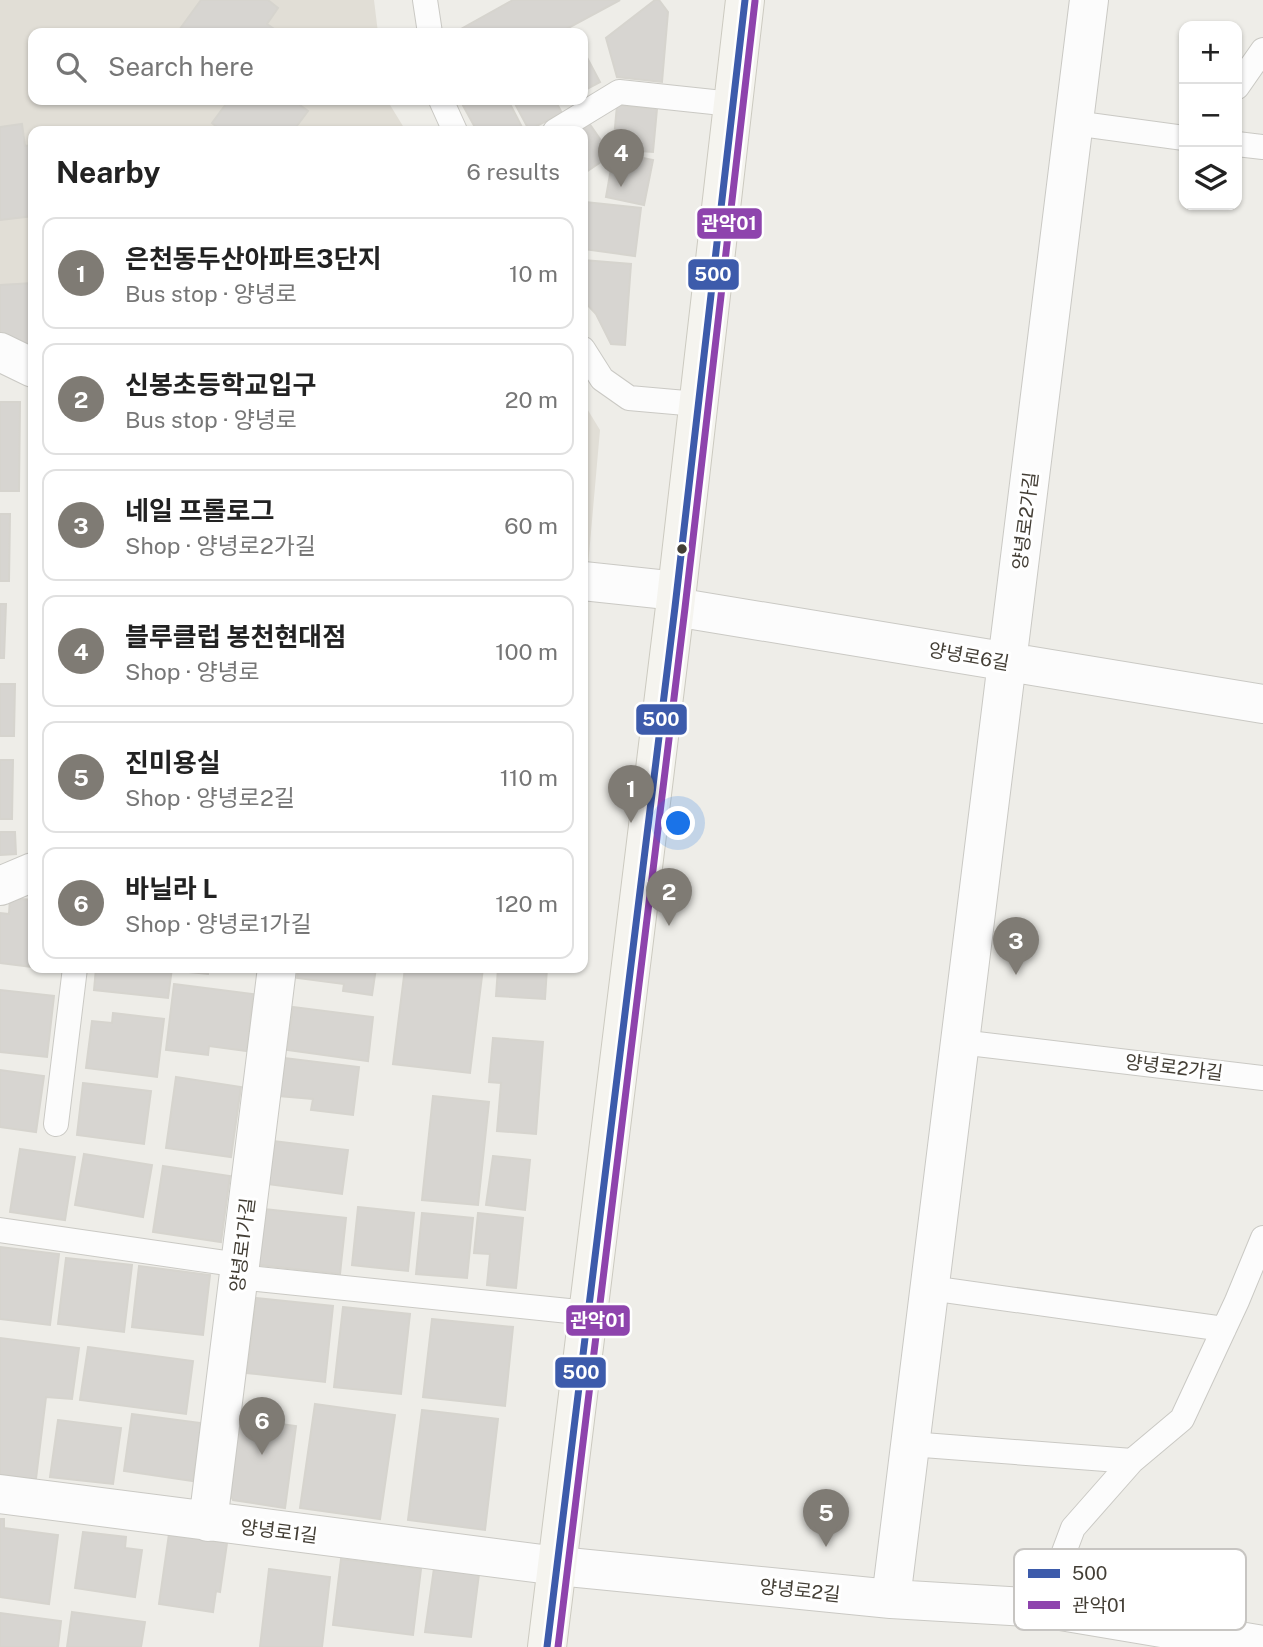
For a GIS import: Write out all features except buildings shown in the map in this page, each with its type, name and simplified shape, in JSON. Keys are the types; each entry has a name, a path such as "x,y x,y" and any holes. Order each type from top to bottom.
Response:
{"main road":[{"path":"547,1647 676,599 745,0"}],"street":[{"name":"양녕로2가길","path":"891,1599 1089,0"},
{"path":"0,352 28,366"},
{"name":"양녕로6길","path":"588,582 1007,663 1263,704"},
{"path":"0,886 28,874"},
{"name":"양녕로1가길","path":"208,1521 276,973"},
{"name":"양녕로1길","path":"0,1494 558,1566"},
{"name":"양녕로2길","path":"558,1566 891,1599 1014,1606"},
{"name":"양녕로2길","path":"1174,1630 1263,1645"}],"lane":[{"path":"425,0 429,28"},
{"path":"1239,84 1263,50"},
{"path":"563,126 619,92 732,104"},
{"path":"443,105 453,126"},
{"path":"1074,123 1179,137"},
{"path":"1242,145 1263,147"},
{"path":"588,357 601,379 629,398 697,404"},
{"path":"56,1124 74,973"},
{"name":"양녕로2가길","path":"960,1042 1263,1078"},
{"path":"0,1230 239,1271 588,1313"},
{"path":"1065,1549 1073,1528 1132,1461 1182,1419 1263,1238"},
{"path":"930,1288 1224,1329"},
{"path":"910,1444 1132,1461"}],"shaded area":[{"path":"0,0 374,0 377,28 28,28 28,105 390,105 403,126 28,126 28,353 0,339"},
{"path":"588,410 600,430 588,566"}],"transit line":[{"name":"500","path":"547,1647 675,607 745,0"},
{"name":"관악01","path":"558,1647 685,608 755,1"}],"place":[{"name":"블루클럽 봉천현대점","path":"621,187"},
{"name":"은천동두산아파트3단지","path":"631,823"},
{"name":"신봉초등학교입구","path":"669,926"},
{"name":"네일 프롤로그","path":"1016,975"},
{"name":"바닐라 L","path":"262,1455"},
{"name":"진미용실","path":"826,1547"}]}
